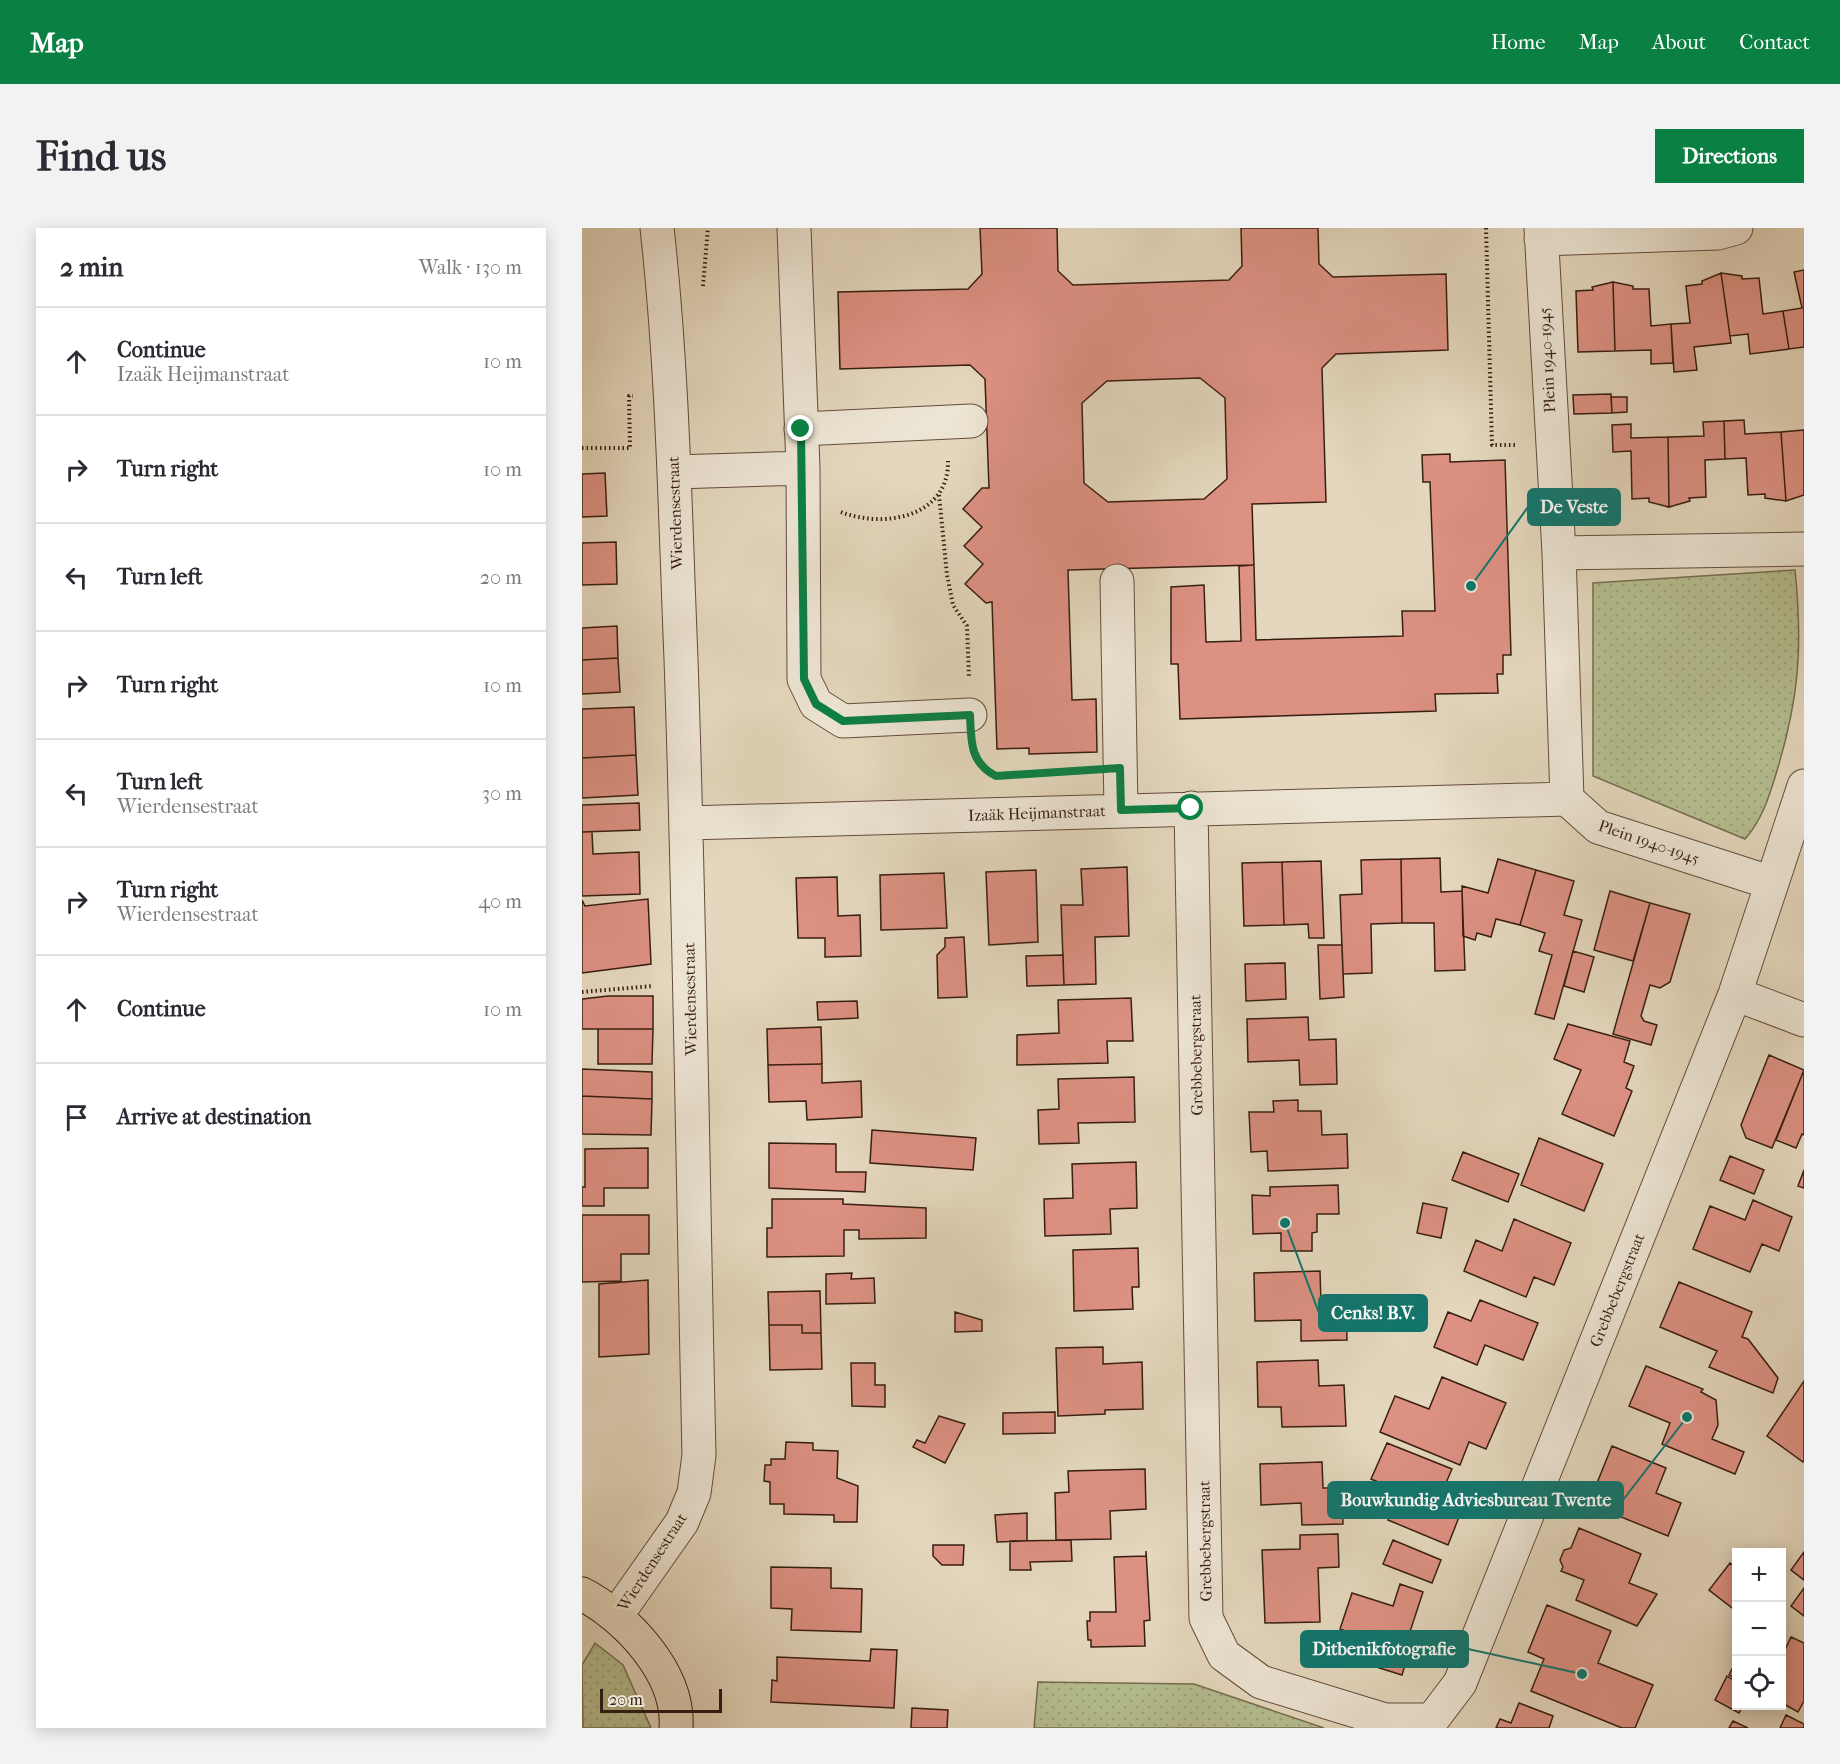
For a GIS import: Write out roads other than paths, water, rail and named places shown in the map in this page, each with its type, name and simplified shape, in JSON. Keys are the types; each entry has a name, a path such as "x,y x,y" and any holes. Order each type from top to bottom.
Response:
{"main road":[{"path":"582,1594 616,1616"},
{"name":"Wierdensestraat","path":"616,1616 633,1630 653,1658 668,1687 676,1728"}],"street":[{"name":"Wierdensestraat","path":"616,1616 682,1521 694,1493 699,1455 686,823 674,472 665,300 657,228"},
{"path":"794,228 803,484 804,679 816,704 843,721 970,715"},
{"name":"Plein 1940-1945","path":"1736,228 1718,233 1541,234 1559,553 1567,799 1598,827 1772,883"},
{"path":"801,429 958,422"},
{"path":"674,472 803,484"},
{"path":"1559,553 1804,549"},
{"path":"1117,581 1121,810"},
{"path":"1772,883 1804,786"},
{"name":"Izaäk Heijmanstraat","path":"686,823 1567,799"},
{"name":"Grebbebergstraat","path":"1191,808 1206,1618 1224,1654 1261,1682 1386,1720 1432,1720 1460,1683 1735,993 1772,883"},
{"path":"1735,993 1804,1020"}],"place":[{"name":"De Veste","path":"1471,586"},
{"name":"Cenks! B.V.","path":"1285,1223"},
{"name":"Bouwkundig Adviesbureau Twente","path":"1687,1417"},
{"name":"Ditbenikfotografie","path":"1582,1674"}]}
